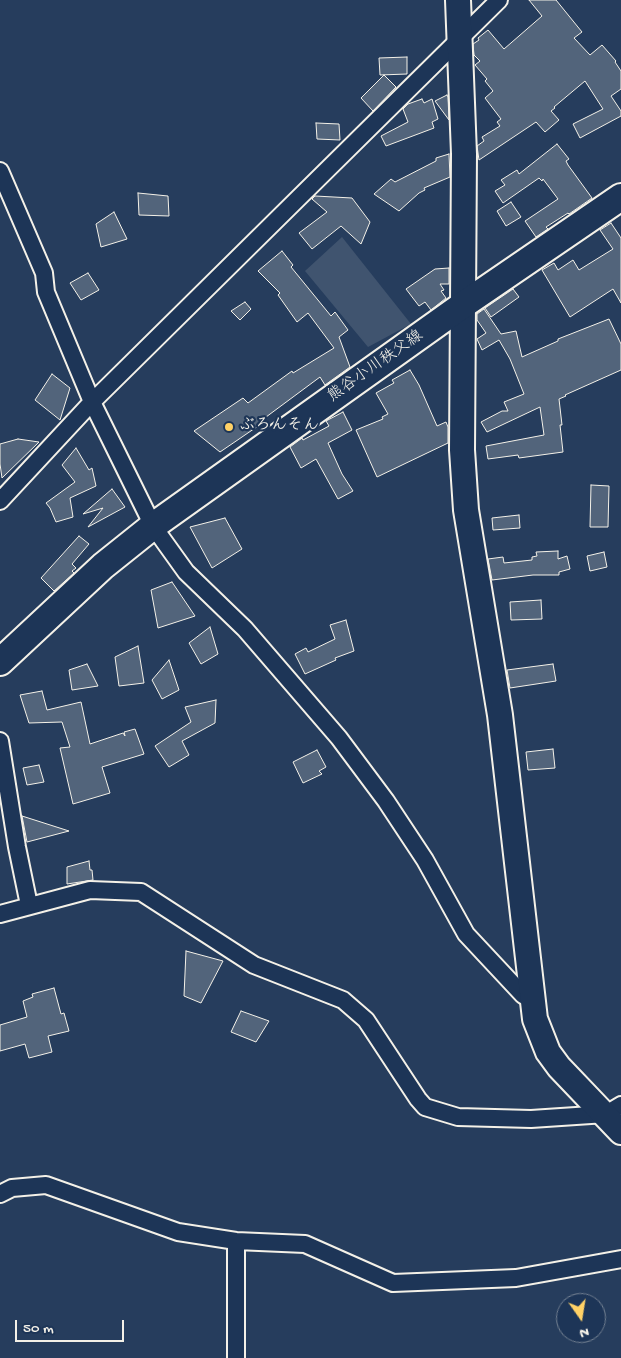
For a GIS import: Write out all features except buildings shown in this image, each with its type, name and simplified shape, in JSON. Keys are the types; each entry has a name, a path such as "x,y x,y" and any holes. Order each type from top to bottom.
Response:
{"main road":[{"name":"熊谷小川秩父線","path":"0,662 103,566 154,526 463,305 621,197"}],"street":[{"path":"458,0 464,154 462,450 466,510 500,715 534,1019 548,1052 559,1067 613,1110 621,1132"},
{"path":"0,501 92,402 458,38 499,0"},
{"path":"0,171 44,272 46,292 92,402 154,526 186,572 245,629 338,738 386,801 425,860 466,934 523,994 532,1000"},
{"path":"0,741 17,847 30,905"},
{"path":"0,914 90,890 141,892 254,965 343,1000 366,1020 425,1107 458,1117 531,1119 613,1110"},
{"path":"0,1194 12,1188 46,1185 178,1232 236,1241 306,1244 393,1283 516,1278 621,1258"},
{"path":"236,1241 236,1358"}],"shaded area":[{"path":"342,237 411,324 368,347 305,271"}],"place":[{"name":"ぶろんそん","path":"229,427"}]}
